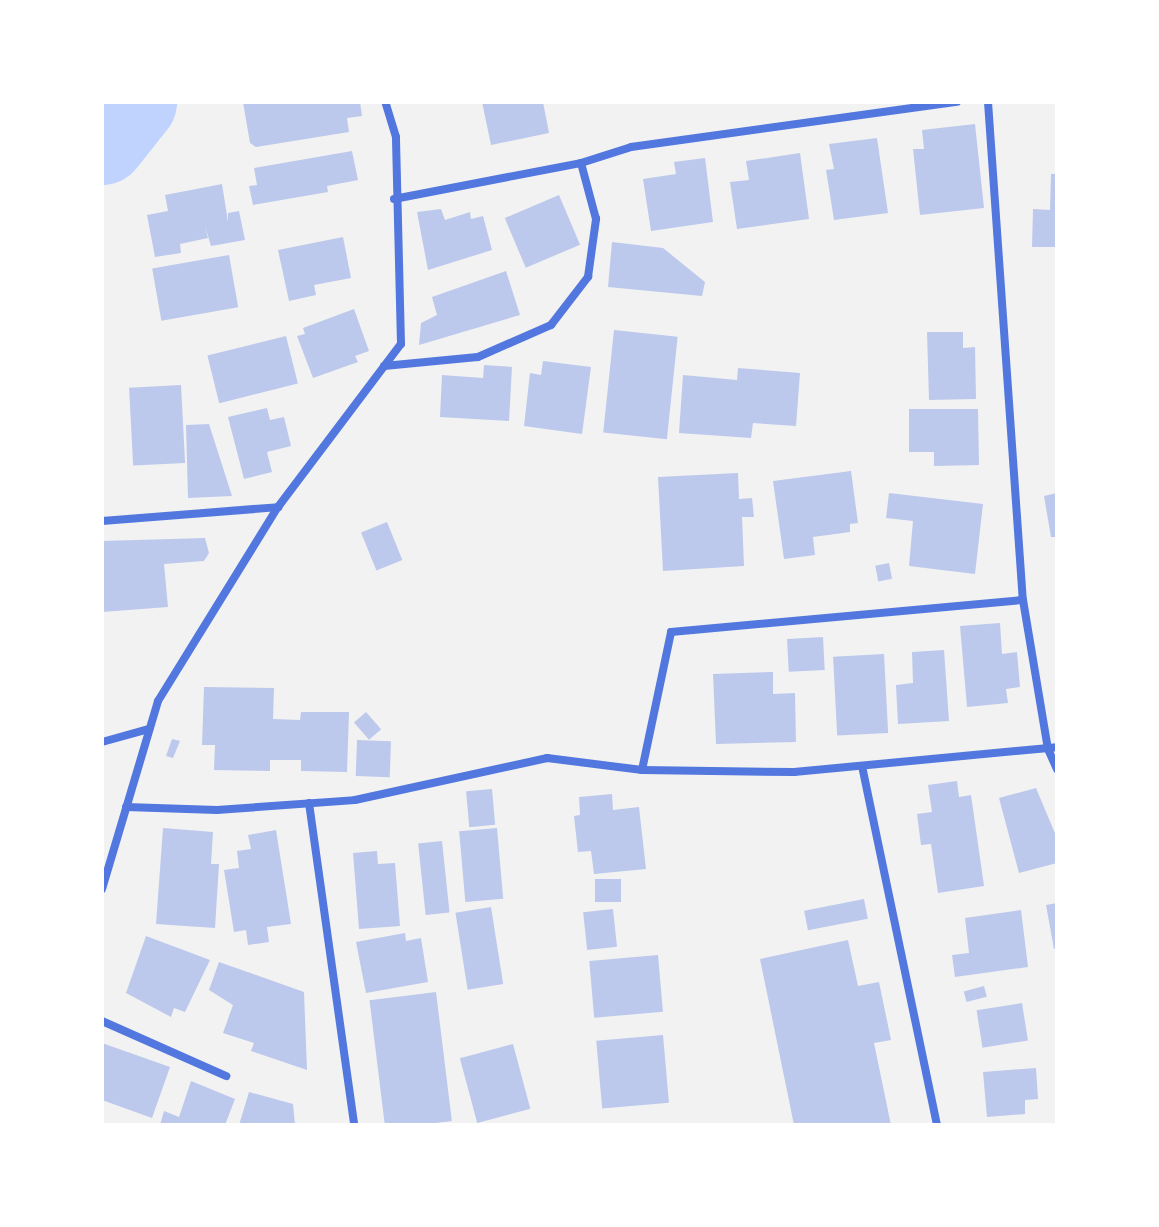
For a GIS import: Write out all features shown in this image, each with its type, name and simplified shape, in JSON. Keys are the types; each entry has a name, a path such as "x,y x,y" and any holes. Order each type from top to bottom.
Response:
{"street":[{"path":"102,889 158,701 278,507 401,344 394,199 396,137 385,102"},
{"path":"394,199 581,163 631,147 957,102"},
{"path":"988,102 1023,600 1057,769"},
{"path":"384,366 478,357 551,325 588,277 596,219 581,163"},
{"path":"102,521 278,507"},
{"path":"642,770 671,632 1023,600"},
{"path":"102,742 149,729"},
{"path":"126,807 217,810 355,800 547,758 642,770 794,772 1052,748"},
{"path":"862,766 937,1125"},
{"path":"309,803 354,1125"},
{"path":"102,1021 226,1076"}],"building":[{"path":"243,102 360,102 362,116 347,118 349,132 256,147 250,143"},
{"path":"482,102 543,102 549,133 491,145"},
{"path":"975,124 984,208 920,215 913,149 924,149 922,130"},
{"path":"877,138 888,213 834,220 826,170 834,169 829,144"},
{"path":"352,151 358,180 327,186 328,192 253,205 249,186 257,185 254,168"},
{"path":"800,153 809,219 737,229 730,182 749,180 746,161"},
{"path":"705,158 713,222 651,231 643,179 676,174 674,162"},
{"path":"1051,174 1057,174 1057,247 1032,247 1033,209 1050,210"},
{"path":"222,184 228,222 228,213 239,211 245,240 211,246 205,226 208,238 180,244 181,253 155,257 147,215 168,211 165,195"},
{"path":"559,195 580,245 526,268 505,218"},
{"path":"441,209 445,220 470,212 471,219 483,216 492,250 428,270 417,212"},
{"path":"343,237 351,278 314,285 316,295 289,301 278,250"},
{"path":"612,242 663,248 705,282 702,296 608,287"},
{"path":"229,255 238,307 161,321 152,269"},
{"path":"506,271 520,315 419,345 421,323 437,315 432,297"},
{"path":"354,309 369,351 355,356 358,362 313,378 297,336 305,334 303,328"},
{"path":"614,330 678,337 667,439 603,432"},
{"path":"927,332 963,332 963,348 975,347 976,399 929,400"},
{"path":"286,336 298,384 219,403 207,356"},
{"path":"543,361 591,367 582,434 524,426 530,373 541,375"},
{"path":"484,365 512,367 509,421 440,417 442,375 483,378"},
{"path":"738,368 800,373 796,426 753,423 751,438 679,433 683,375 737,380"},
{"path":"181,385 185,463 133,466 129,388"},
{"path":"267,408 270,420 284,417 291,446 267,452 272,472 244,479 228,417"},
{"path":"909,409 978,409 979,465 934,466 934,452 909,452"},
{"path":"209,424 232,496 188,498 186,425"},
{"path":"851,471 858,523 850,524 850,532 813,537 815,555 784,559 773,481"},
{"path":"738,473 739,499 752,498 754,517 742,517 744,566 663,571 658,477"},
{"path":"889,493 983,504 975,574 909,566 913,521 886,518"},
{"path":"1057,493 1057,537 1051,537 1044,496"},
{"path":"387,522 402,560 376,571 361,532"},
{"path":"205,538 209,553 204,561 164,564 168,607 102,612 102,541"},
{"path":"889,563 892,579 878,581 875,566"},
{"path":"1000,623 1002,654 1017,652 1020,687 1006,689 1008,703 967,707 960,626"},
{"path":"823,637 825,670 789,672 787,639"},
{"path":"944,650 949,721 898,724 896,685 913,683 912,652"},
{"path":"884,654 888,733 837,736 833,657"},
{"path":"773,672 773,694 795,693 796,742 716,744 713,674"},
{"path":"204,687 274,688 273,719 300,720 301,712 349,712 347,772 301,771 301,760 270,760 270,771 214,770 215,745 202,745"},
{"path":"366,712 381,729 369,740 354,722"},
{"path":"172,739 180,741 173,758 166,756"},
{"path":"357,740 391,741 390,777 356,776"},
{"path":"957,781 959,797 971,795 984,886 938,893 931,844 921,845 917,814 932,812 928,785"},
{"path":"1036,788 1057,838 1057,863 1019,873 999,798"},
{"path":"492,789 495,825 469,827 466,791"},
{"path":"612,794 613,810 639,807 646,869 594,874 591,851 578,852 574,816 580,815 579,797"},
{"path":"163,828 213,832 211,864 219,864 215,928 156,924"},
{"path":"497,828 503,899 465,902 459,831"},
{"path":"276,830 291,924 267,927 269,942 248,945 246,930 234,932 224,870 239,868 237,851 251,849 248,835"},
{"path":"442,841 450,913 426,915 418,844"},
{"path":"377,851 378,864 395,863 400,926 359,929 353,853"},
{"path":"595,879 621,879 621,902 595,902"},
{"path":"864,899 868,919 808,930 804,911"},
{"path":"1057,903 1057,948 1054,949 1046,905"},
{"path":"491,907 503,984 468,990 455,913"},
{"path":"613,909 617,947 587,950 583,912"},
{"path":"1021,910 1028,967 955,977 952,955 969,953 965,918"},
{"path":"405,933 406,941 421,938 428,982 366,993 356,942"},
{"path":"146,936 210,960 185,1012 174,1008 171,1017 126,993"},
{"path":"848,940 858,986 879,982 891,1040 874,1043 891,1125 794,1125 760,959"},
{"path":"658,955 663,1012 594,1018 589,961"},
{"path":"219,962 304,992 307,1070 251,1051 254,1043 223,1033 233,1005 209,990"},
{"path":"984,986 987,997 967,1002 964,991"},
{"path":"436,992 452,1121 385,1125 369,1000"},
{"path":"1022,1003 1028,1041 983,1048 977,1010"},
{"path":"663,1035 669,1103 602,1109 596,1041"},
{"path":"102,1043 170,1067 152,1118 102,1100"},
{"path":"513,1044 530,1109 477,1123 460,1058"},
{"path":"1036,1068 1038,1099 1025,1100 1025,1114 987,1117 983,1072"},
{"path":"191,1081 235,1099 225,1125 160,1125 164,1111 179,1117"},
{"path":"249,1092 293,1104 295,1125 239,1125"}],"waterway":[{"path":"102,141 133,102"}]}
